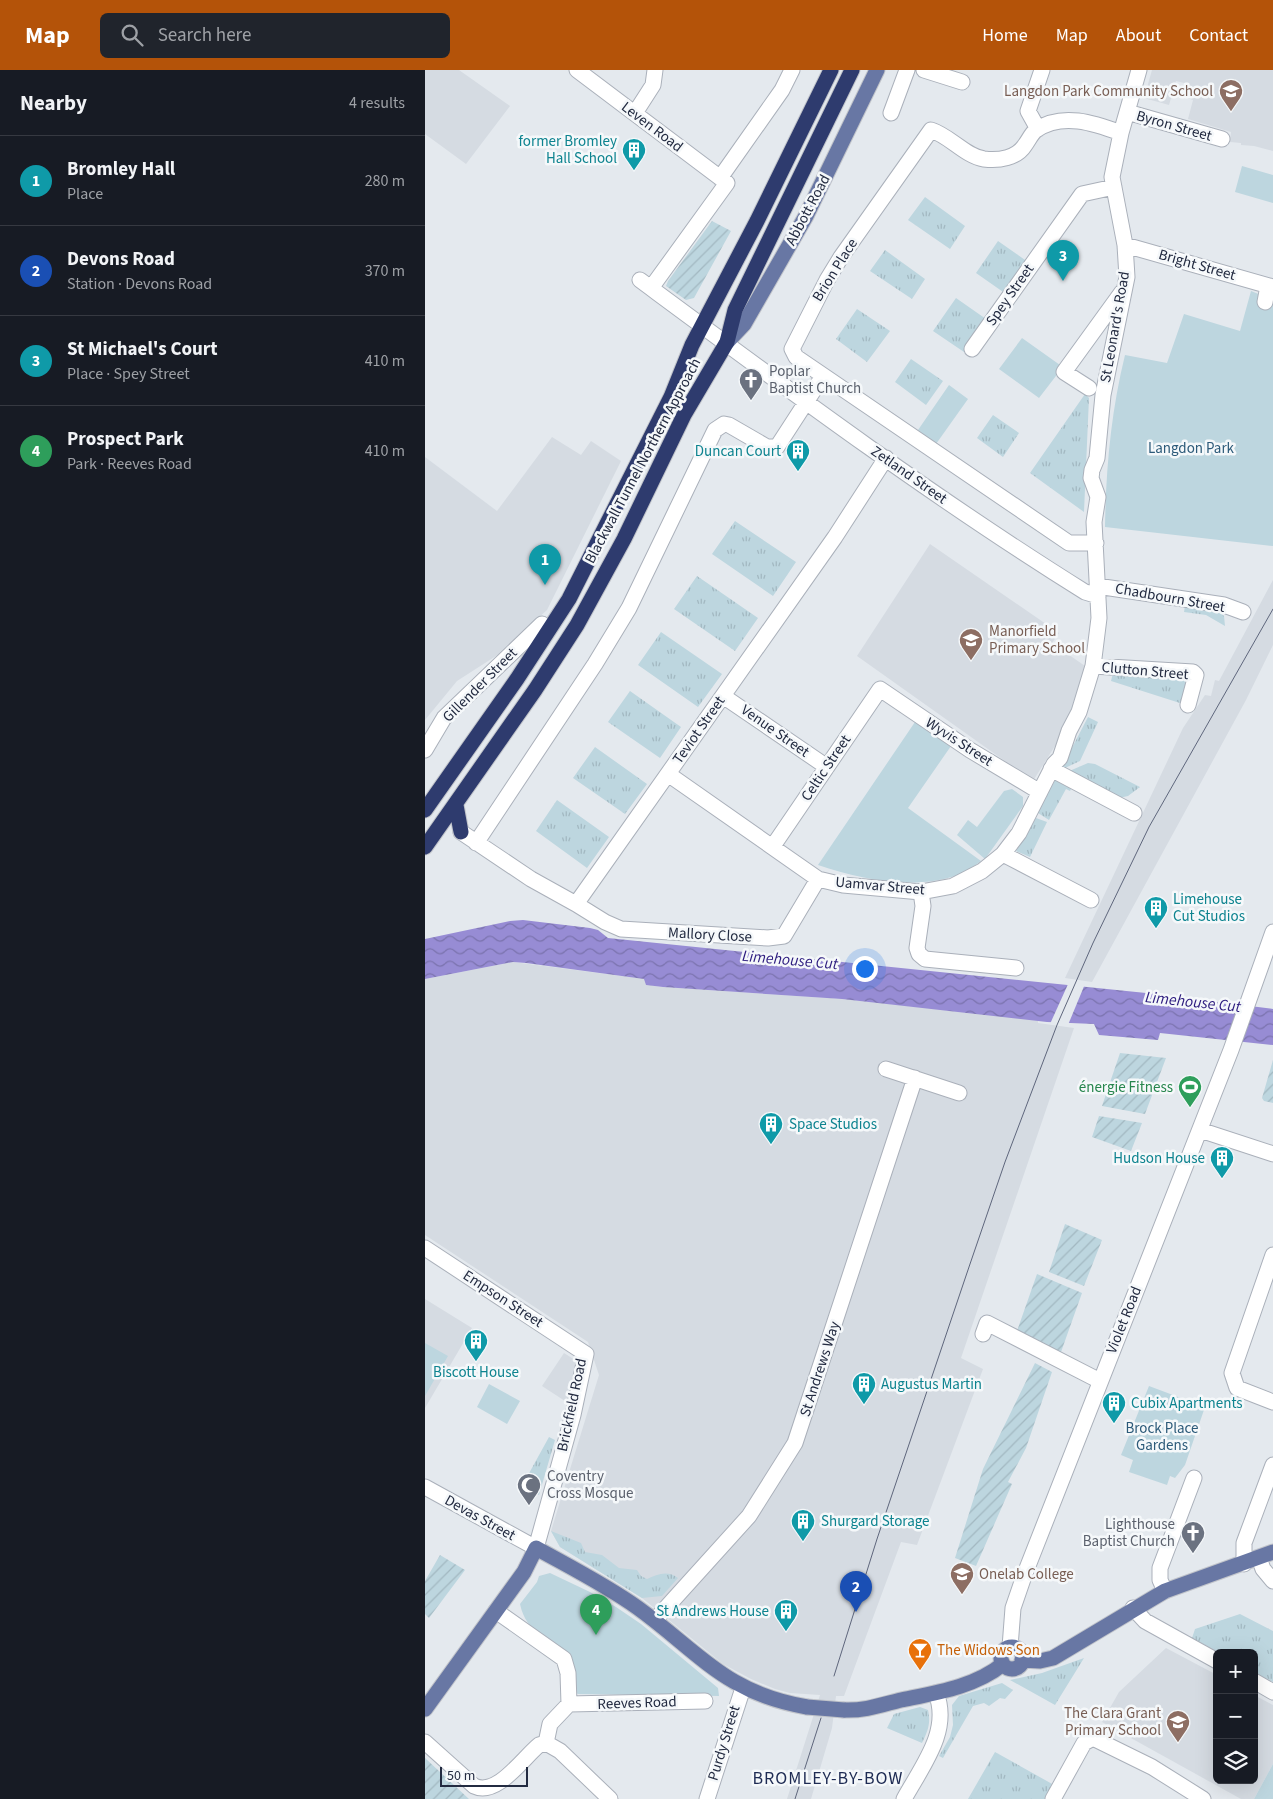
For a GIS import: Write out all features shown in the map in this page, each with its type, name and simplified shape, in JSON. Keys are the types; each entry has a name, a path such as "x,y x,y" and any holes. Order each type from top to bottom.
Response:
{"highway":[{"name":"Blackwall Tunnel Northern Approach","path":"425,810 517,679 569,599 671,397 703,325 757,221 831,70"},
{"name":"Blackwall Tunnel Northern Approach","path":"425,847 535,690 577,625 624,539 684,415 727,342 735,310 852,70"},
{"path":"542,624 569,599"},
{"path":"456,804 461,832"}],"main road":[{"name":"Abbott Road","path":"727,342 744,324 806,216 877,70"},
{"path":"425,1709 524,1572 536,1548 618,1595 655,1620 707,1665 743,1688 777,1700 807,1707 844,1710 871,1708 936,1693 986,1676 1003,1664"},
{"path":"1022,1660 1041,1661 1053,1658 1088,1639 1133,1608 1165,1591 1266,1555"},
{"path":"1003,1664 1001,1655 1004,1650 1010,1647 1019,1650 1022,1660"},
{"path":"1003,1664 1016,1668 1022,1660"}],"street":[{"name":"Leven Road","path":"577,70 723,180"},
{"path":"635,113 653,85 655,70"},
{"path":"723,180 782,90 791,70"},
{"path":"891,113 907,70"},
{"path":"925,70 962,82"},
{"path":"1042,70 1028,111 1038,128 1069,120 1093,122 1121,133"},
{"name":"St Leonard's Road","path":"1098,591 1094,522 1098,497 1091,478 1097,458 1102,401 1127,277 1125,245 1112,177 1121,133 1139,70"},
{"name":"Byron Street","path":"1127,112 1222,139"},
{"name":"Brion Place","path":"823,376 796,357 792,349 793,345 841,257 927,134 931,130 938,132 982,159 994,159 1008,158 1018,153 1038,128"},
{"name":"Zetland Street","path":"723,180 645,284 727,342 807,403 1037,562 1085,592 1098,591"},
{"name":"Spey Street","path":"972,349 1082,194 1114,187"},
{"name":"Bright Street","path":"1125,245 1271,287 1265,302"},
{"path":"1089,388 1065,372 1125,289"},
{"path":"1090,337 1100,336 1115,344"},
{"path":"476,843 595,664 629,608 715,430 724,424 729,425 767,447 777,447 823,376 1069,544 1096,543"},
{"name":"Teviot Street","path":"576,904 835,537 886,458"},
{"name":"Chadbourn Street","path":"1098,591 1216,604 1243,612"},
{"name":"Uamvar Street","path":"668,774 818,879 843,885 921,892 953,886 982,871 1003,854 1019,833 1051,770 1060,758 1069,731 1079,712 1093,666 1099,618 1098,591"},
{"name":"Gillender Street","path":"425,750 444,718 542,624"},
{"name":"Clutton Street","path":"1093,666 1193,672 1196,682 1188,705"},
{"name":"Celtic Street","path":"773,846 880,689"},
{"name":"Wyvis Street","path":"880,689 970,750 1039,792"},
{"name":"Venue Street","path":"723,696 827,767"},
{"path":"1051,770 1134,812"},
{"path":"461,832 531,879 576,904"},
{"path":"1003,854 1091,900"},
{"name":"Mallory Close","path":"576,904 605,922 621,929 768,938 784,936 818,879"},
{"path":"921,892 923,906 917,948 919,954 925,958 1017,968"},
{"name":"Violet Road","path":"1010,1647 1012,1614 1017,1594 1231,1050 1273,932"},
{"path":"886,1069 959,1093"},
{"name":"St Andrews Way","path":"655,1620 749,1516 795,1444 915,1078"},
{"path":"1200,1130 1273,1154"},
{"name":"Empson Street","path":"425,1248 581,1350"},
{"path":"1273,1256 1232,1373 1237,1388 1273,1402"},
{"path":"987,1324 1100,1381"},
{"name":"Brickfield Road","path":"536,1548 573,1415 587,1354 581,1350"},
{"path":"1244,1564 1244,1543 1273,1465"},
{"path":"1165,1591 1160,1580 1160,1568 1194,1478"},
{"name":"Devas Street","path":"425,1487 536,1548"},
{"path":"1266,1555 1263,1569 1273,1581"},
{"path":"1133,1608 1145,1621 1213,1659"},
{"path":"496,1611 564,1659 567,1665 569,1704 550,1724 546,1743"},
{"path":"1258,1683 1273,1692"},
{"name":"Purdy Street","path":"707,1799 743,1688"},
{"path":"905,1799 939,1734 941,1706 936,1693"},
{"name":"Reeves Road","path":"569,1704 705,1702"},
{"path":"1053,1799 1084,1742 1093,1738 1173,1779 1202,1799"},
{"path":"425,1742 479,1789 494,1787 539,1745 546,1743 560,1751 609,1799"}],"shaded area":[{"path":"425,70 459,70 510,106 466,164 425,134"},
{"name":"Langdon Park Community School","path":"1152,70 1273,70 1273,151 1230,142 1231,132 1188,119 1193,100 1181,96 1184,83 1176,81 1169,105 1144,98"},
{"path":"552,437 581,455 591,441 621,461 547,610 499,654 457,681 425,720 425,457 497,511"},
{"name":"Manorfield Primary School","path":"930,544 1059,633 1052,643 1085,666 1065,730 1033,781 857,656"},
{"path":"1273,580 1273,645 1246,700 1092,982 1065,978 1183,728 1205,695 1211,696 1215,680 1219,681"},
{"path":"513,962 645,979 646,985 663,987 842,999 1038,1020 1038,1023 1074,1028 961,1358 983,1369 917,1545 901,1542 844,1696 836,1696 832,1728 811,1799 787,1799 820,1695 790,1693 775,1689 723,1664 642,1598 560,1547 551,1531 599,1375 588,1342 425,1235 425,979"},
{"path":"425,1299 472,1328 425,1408"},
{"path":"564,1353 575,1360 578,1369 568,1403 542,1386"},
{"name":"The Clara Grant Primary School","path":"1166,1648 1213,1673 1213,1783 1102,1722 1119,1692"},
{"name":"The Clara Grant Primary School","path":"1258,1697 1273,1705 1273,1764 1254,1799 1241,1799 1214,1784 1258,1784"}],"green space":[{"path":"1242,166 1273,175 1273,203 1235,192"},
{"path":"925,197 965,226 950,249 908,220"},
{"path":"712,221 731,231 694,298 686,300 666,286"},
{"path":"998,241 1028,262 1006,294 976,273"},
{"path":"885,250 925,279 912,299 870,271"},
{"name":"Langdon Park","path":"1251,291 1273,300 1273,546 1105,527 1110,440 1125,355 1167,363 1184,314 1240,331"},
{"path":"956,298 986,319 964,352 933,331"},
{"path":"857,309 890,331 867,362 836,339"},
{"path":"1022,338 1060,365 1056,370 1059,372 1039,398 999,369"},
{"path":"911,359 943,381 926,405 895,382"},
{"path":"949,385 968,399 936,444 918,430"},
{"path":"1085,394 1089,398 1084,512 1030,473"},
{"path":"993,415 1019,433 1003,457 977,438"},
{"path":"735,521 796,562 773,596 712,554"},
{"path":"697,576 758,618 735,651 674,609"},
{"path":"1185,606 1221,613 1224,616 1225,626 1206,615 1184,612"},
{"path":"661,632 722,674 698,707 638,665"},
{"path":"1113,673 1186,677 1183,704 1111,681"},
{"path":"630,691 681,727 660,758 608,722"},
{"path":"1088,717 1098,722 1080,761 1065,768 1062,767"},
{"path":"915,722 951,746 908,808 981,861 955,876 921,882 886,881 851,875 818,865"},
{"path":"595,747 647,784 625,814 573,778"},
{"path":"1088,763 1095,764 1140,787 1128,796 1119,798 1067,772"},
{"path":"1055,780 1071,789 1070,791 1066,789 1049,820 1038,813"},
{"path":"1012,789 1023,797 1023,806 985,859 957,835 968,820 977,827 1004,791"},
{"path":"557,800 609,837 587,868 536,831"},
{"path":"1036,818 1047,822 1030,857 1016,851"},
{"path":"1120,1053 1166,1058 1145,1114 1102,1106"},
{"path":"1273,1060 1273,1103 1264,1101 1262,1098"},
{"path":"1099,1116 1142,1123 1131,1151 1092,1137"},
{"path":"1065,1224 1102,1240 1084,1286 1049,1272"},
{"path":"1037,1274 1082,1293 1061,1352 1017,1331"},
{"path":"425,1343 448,1356 425,1396"},
{"path":"1035,1363 1052,1372 1026,1448 1008,1482 1012,1484 976,1566 955,1558 983,1469"},
{"path":"489,1384 520,1401 507,1424 477,1407"},
{"name":"Brock Place Gardens","path":"1149,1386 1205,1407 1185,1465 1175,1478 1170,1476 1167,1485 1129,1472 1133,1460 1121,1455"},
{"path":"549,1437 555,1440 539,1495 522,1486"},
{"path":"551,1531 581,1543 585,1552 602,1555 619,1568 637,1570 641,1576 647,1579 666,1573 678,1578 662,1596 642,1598 560,1547"},
{"path":"440,1555 465,1570 429,1618 425,1614 425,1581"},
{"path":"550,1573 590,1592 641,1624 718,1688 719,1696 578,1694 573,1691 573,1659 534,1630 523,1614 520,1604 537,1582 539,1576"},
{"path":"1240,1614 1273,1631 1273,1682 1258,1674 1258,1649 1213,1649 1192,1638 1195,1629"},
{"path":"1084,1658 1055,1705 1010,1680 1042,1673"},
{"path":"1002,1683 1013,1690 1005,1699 1000,1698 989,1706 984,1703 973,1706 943,1758 939,1756 950,1737 953,1725 952,1705 959,1696"},
{"path":"920,1707 928,1710 929,1719 922,1743 887,1728 894,1714"},
{"path":"995,1752 1054,1785 1046,1799 968,1799"},
{"path":"425,1758 469,1799 425,1799"},
{"path":"1273,1764 1273,1799 1254,1799"}],"water":[{"name":"Limehouse Cut","path":"523,920 590,928 598,930 608,938 1146,993 1273,1009 1273,1045 1160,1033 1158,1040 1099,1035 1094,1024 1047,1022 842,999 663,987 646,985 644,979 526,963 513,962 425,979 425,939"}],"pier":[{"path":"1069,982 1085,984 1068,1025 1050,1024"}],"tram line":[{"path":"834,1676 877,1539 970,1264 1005,1162 1057,1025 1093,943 1149,827 1273,609"},
{"path":"795,1799 821,1718"}],"place":[{"name":"Langdon Park Community School","path":"1231,112"},
{"name":"former Bromley Hall School","path":"634,171"},
{"name":"St Michael's Court","path":"1063,281"},
{"name":"Poplar Baptist Church","path":"751,401"},
{"name":"Duncan Court","path":"798,472"},
{"name":"Bromley Hall","path":"545,585"},
{"name":"Manorfield Primary School","path":"971,661"},
{"name":"Limehouse Cut Studios","path":"1156,929"},
{"name":"énergie Fitness","path":"1190,1108"},
{"name":"Space Studios","path":"771,1145"},
{"name":"Hudson House","path":"1222,1179"},
{"name":"Biscott House","path":"476,1362"},
{"name":"Augustus Martin","path":"864,1405"},
{"name":"Cubix Apartments","path":"1114,1424"},
{"name":"Coventry Cross Mosque","path":"529,1506"},
{"name":"Shurgard Storage","path":"803,1542"},
{"name":"Lighthouse Baptist Church","path":"1193,1554"},
{"name":"Onelab College","path":"962,1595"},
{"name":"Devons Road","path":"856,1612"},
{"name":"St Andrews House","path":"786,1632"},
{"name":"Prospect Park","path":"596,1635"},
{"name":"The Widows Son","path":"920,1671"},
{"name":"The Clara Grant Primary School","path":"1178,1743"}],"district":[{"name":"BROMLEY-BY-BOW","path":"828,1778"}]}
